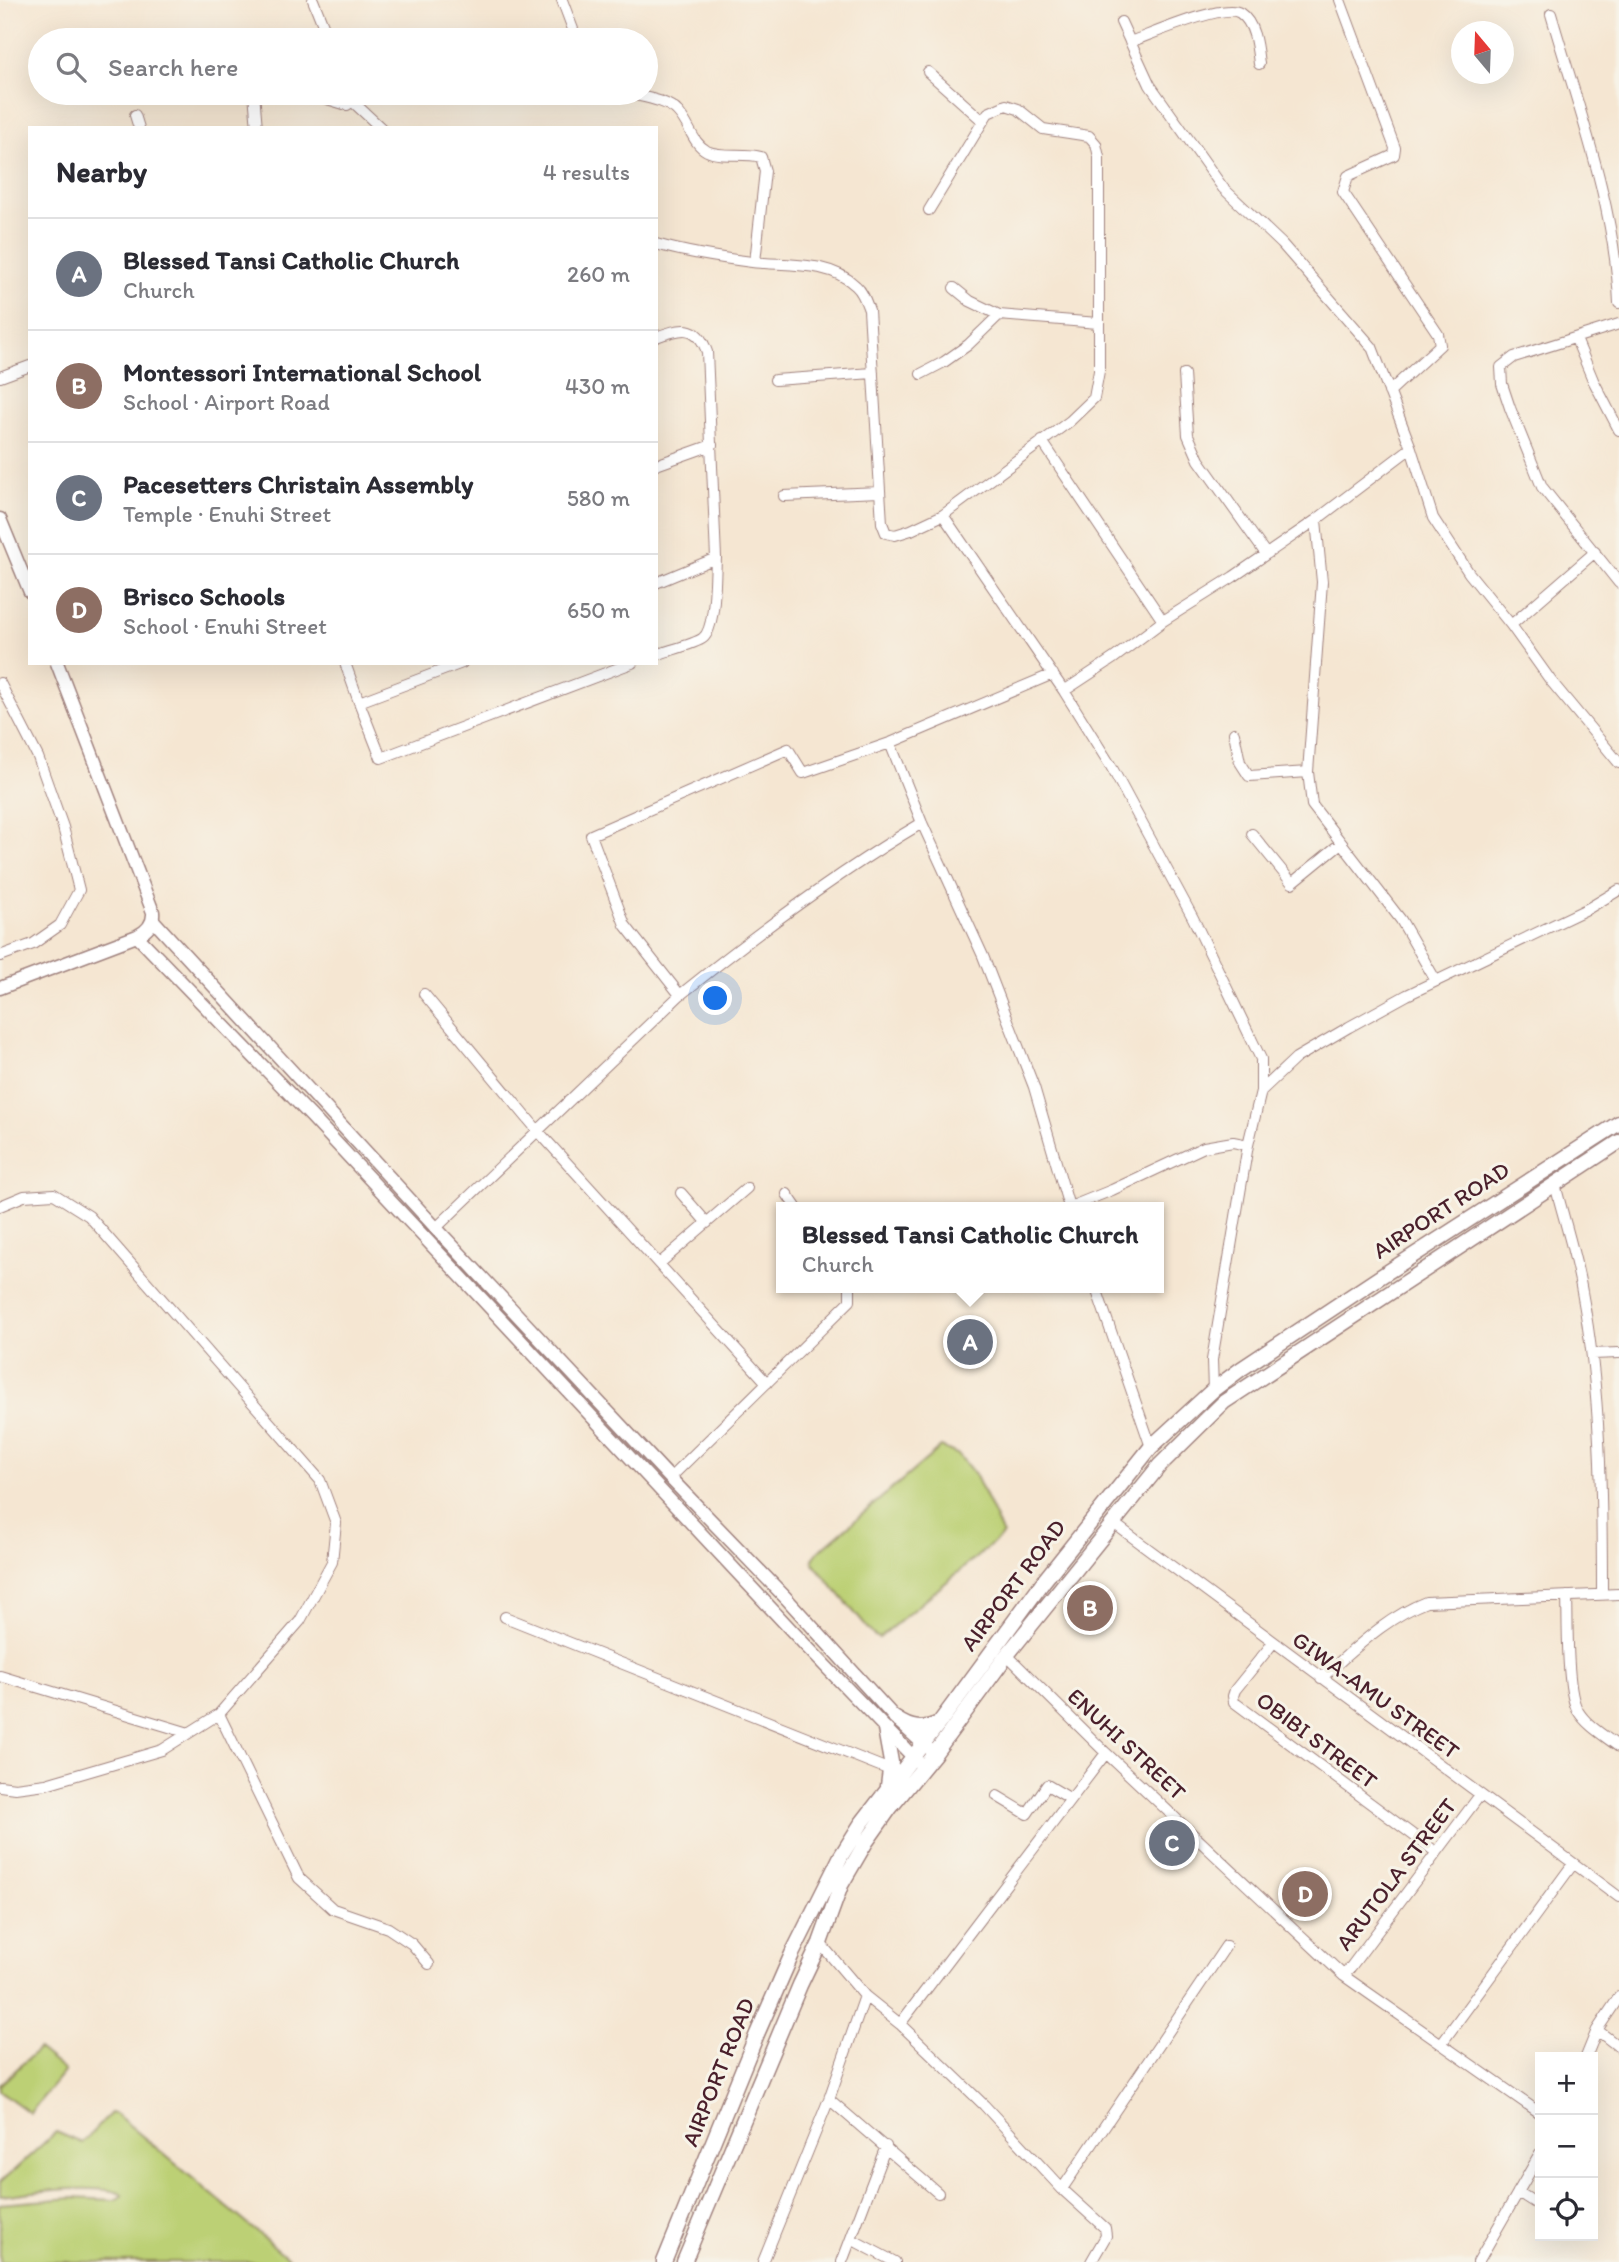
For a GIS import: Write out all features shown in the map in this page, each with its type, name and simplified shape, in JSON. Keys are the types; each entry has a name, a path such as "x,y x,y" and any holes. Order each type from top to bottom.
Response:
{"main road":[{"name":"AIRPORT ROAD","path":"664,2262 757,2034 792,1954 841,1856 887,1789 940,1722 1042,1582 1151,1447 1213,1390 1241,1369 1619,1123"},
{"name":"AIRPORT ROAD","path":"684,2262 847,1874 882,1819 1111,1522 1160,1465 1224,1402 1619,1142"},
{"path":"1356,1292 1367,1308"},
{"path":"887,1789 890,1770 890,1724 923,1729 940,1722"}],"street":[{"path":"313,0 324,28"},
{"path":"562,0 573,28"},
{"path":"1340,0 1395,148 1394,155 1348,176 1343,192 1438,334 1440,345 1390,392"},
{"path":"1130,42 1228,9 1239,12 1249,22 1257,45 1259,64"},
{"path":"1551,14 1605,201 1618,279 1619,303"},
{"path":"1121,22 1150,85 1223,188 1282,244 1373,347 1411,448 1433,518 1469,573 1551,681 1619,763"},
{"path":"928,72 983,121"},
{"path":"658,102 677,110 698,145 711,153 752,154 761,157 765,171 755,262"},
{"path":"255,105 257,126"},
{"path":"357,105 378,126"},
{"path":"658,245 680,251 755,262 817,267 839,275 857,286 869,310 882,523 886,533 895,535 943,514 1070,421 1094,398 1099,372 1099,157 1096,144 1089,136 1043,129 1018,109 1006,105 988,113 929,210"},
{"path":"135,115 138,126"},
{"path":"954,288 970,301 999,315 1098,323"},
{"path":"921,374 968,345 999,315"},
{"path":"1619,324 1514,358 1502,367 1502,384 1542,487 1619,583"},
{"path":"658,336 676,330 694,331 702,337 707,352 716,558 708,631 703,638 658,654"},
{"path":"1576,339 1593,380 1619,430"},
{"path":"0,377 28,367"},
{"path":"775,380 873,373"},
{"path":"1184,374 1188,435 1199,460 1266,554"},
{"path":"1042,441 1163,621"},
{"path":"658,464 712,445"},
{"path":"1064,691 1163,621 1316,520 1411,448"},
{"path":"784,496 880,492"},
{"path":"943,514 1053,674 1112,768 1193,918 1261,1059 1261,1091 1248,1145 1212,1360 1213,1390"},
{"path":"0,519 28,587"},
{"path":"1316,520 1322,582 1308,772 1312,805 1401,920 1436,981"},
{"path":"1511,625 1595,552"},
{"path":"658,582 716,558"},
{"path":"0,988 137,936 149,927 153,920 153,912 58,665"},
{"path":"346,665 381,758 627,665"},
{"path":"359,702 457,665"},
{"path":"680,995 625,925 591,835 788,749 803,773 890,743 1053,674"},
{"path":"0,683 38,757 63,828 79,890 60,925 33,944 0,956"},
{"path":"1234,733 1240,762 1249,776 1308,772"},
{"path":"890,743 922,823 983,956 1034,1087 1068,1202"},
{"path":"436,1228 680,995 870,853 922,823"},
{"path":"1252,834 1292,883 1340,843"},
{"path":"1261,1091 1296,1058 1395,1002 1589,908 1619,890"},
{"path":"153,920 436,1228 786,1598 890,1724 912,1757 924,1767"},
{"path":"137,936 890,1724 935,1753"},
{"path":"424,994 538,1131 767,1383"},
{"path":"1080,1202 1204,1147 1233,1142 1248,1145"},
{"path":"1555,1184 1582,1291 1592,1354 1602,1477 1602,1595"},
{"path":"659,1264 747,1188"},
{"path":"681,1193 707,1223"},
{"path":"0,1206 24,1196 54,1194 89,1216 320,1480 336,1523 332,1562 300,1621 219,1714 162,1750 46,1784 15,1788 0,1786"},
{"path":"787,1194 793,1202"},
{"path":"670,1478 850,1301 850,1293"},
{"path":"1098,1293 1151,1447"},
{"path":"1592,1354 1619,1353"},
{"name":"GIWA-AMU STREET","path":"1111,1522 1619,1898"},
{"path":"1321,1678 1386,1623 1407,1609 1426,1602 1619,1594"},
{"path":"1567,1596 1571,1691 1577,1710 1588,1724 1619,1747"},
{"path":"505,1617 890,1770"},
{"name":"OBIBI STREET","path":"1273,1643 1235,1690 1234,1702 1436,1853"},
{"name":"ENUHI STREET","path":"1007,1655 1106,1753 1343,1976 1535,2110"},
{"path":"0,1676 189,1733"},
{"path":"219,1714 299,1878 333,1909 388,1928 412,1944 429,1964"},
{"path":"900,2024 1106,1753"},
{"path":"997,1796 1027,1814 1047,1784 1071,1799"},
{"name":"ARUTOLA STREET","path":"1343,1976 1480,1795"},
{"path":"1441,2044 1573,1864"},
{"path":"820,1943 864,1996 900,2024 984,2105 1062,2189 1105,2228 1104,2242 1091,2262"},
{"path":"1062,2189 1226,1946"},
{"path":"763,2262 829,2099 864,1996"},
{"path":"1588,2052 1597,2030 1619,1997"},
{"path":"1597,2030 1619,2047"},
{"path":"829,2099 938,2193"},
{"path":"842,2262 886,2146"},
{"path":"1478,2262 1535,2163"},
{"path":"1518,2192 1535,2203"},
{"path":"850,2239 895,2262"}],"green space":[{"path":"941,1447 959,1455 976,1476 1003,1535 879,1638 873,1635 815,1565 813,1559"},
{"path":"38,2049 65,2071 30,2113 0,2091 0,2085"},
{"path":"111,2113 117,2115 293,2262 0,2262 0,2204 72,2198 115,2200 123,2195 113,2191 82,2189 0,2196 0,2183 56,2132 82,2143"}],"place":[{"name":"Blessed Tansi Catholic Church","path":"970,1342"},
{"name":"Montessori International School","path":"1090,1608"},
{"name":"Pacesetters Christain Assembly","path":"1172,1843"},
{"name":"Brisco Schools","path":"1305,1894"}]}
